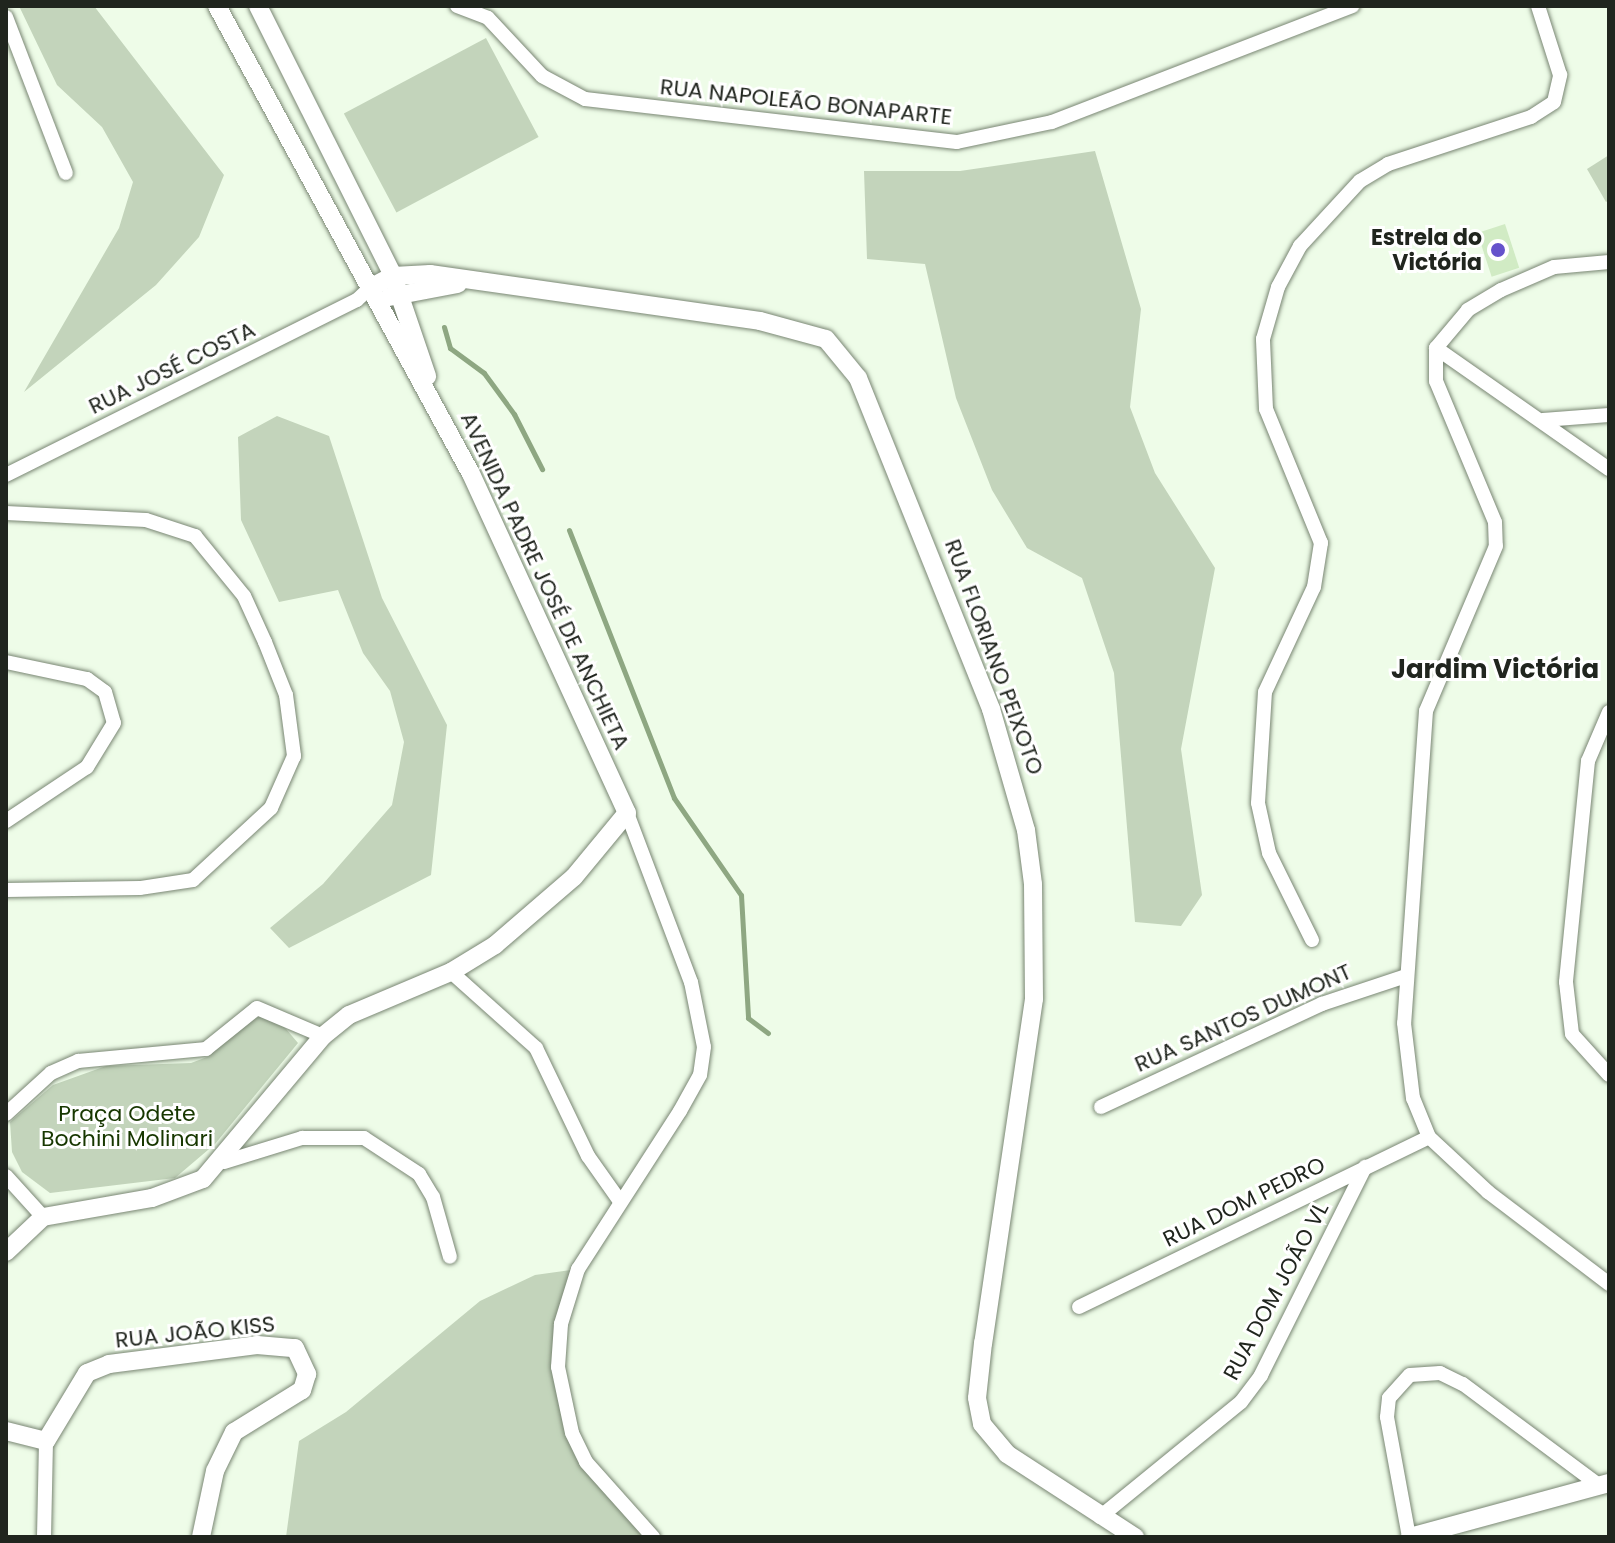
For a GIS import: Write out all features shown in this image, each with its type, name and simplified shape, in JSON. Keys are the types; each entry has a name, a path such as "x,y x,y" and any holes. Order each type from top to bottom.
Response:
{"street":[{"path":"258,6 393,276 439,413"},
{"name":"RUA NAPOLEÃO BONAPARTE","path":"457,6 488,18 542,76 585,99 957,142 1052,122 1347,7"},
{"path":"1312,940 1269,853 1258,803 1265,692 1314,587 1321,543 1266,409 1263,339 1278,287 1300,246 1360,181 1388,164 1531,117 1554,102 1560,75 1538,6"},
{"path":"220,7 367,296 439,413"},
{"path":"6,17 66,173"},
{"path":"1609,262 1554,267 1501,290 1468,310 1436,348 1441,398 1490,508 1496,546 1426,711 1406,976 1405,1062 1429,1137 1488,1192 1609,1284"},
{"path":"367,296 393,276 430,274 465,283"},
{"path":"367,296 401,294 465,283"},
{"name":"RUA FLORIANO PEIXOTO","path":"465,283 810,332 826,339 858,378 991,709 1028,844 1034,999 983,1343 982,1424 1007,1454 1135,1537"},
{"name":"RUA JOSÉ COSTA","path":"6,475 367,296"},
{"path":"1436,348 1609,469"},
{"name":"AVENIDA PADRE JOSÉ DE ANCHIETA","path":"439,413 564,667 627,813"},
{"path":"1543,420 1609,415"},
{"path":"6,513 146,520 195,536 244,596 286,695 294,733 294,756 271,808 193,880 140,888 10,887"},
{"path":"6,662 87,679 105,692 114,723 100,756 6,821"},
{"path":"1609,712 1588,761 1566,982 1572,1034 1609,1075"},
{"path":"224,1162 323,1036 349,1015 451,972 544,905 627,813 691,982 704,1047 700,1075 680,1111 619,1200 578,1269 561,1324 558,1367 572,1433 586,1462 653,1537"},
{"path":"451,972 536,1048 588,1156 619,1200"},
{"name":"RUA SANTOS DUMONT","path":"1101,1107 1322,1004 1406,976"},
{"path":"6,1114 51,1073 78,1061 206,1049 257,1008 274,1010 323,1036"},
{"name":"RUA DOM PEDRO","path":"1079,1307 1429,1137"},
{"path":"6,1252 43,1217 181,1190 224,1162 302,1138 364,1138 397,1154 419,1174 441,1217 450,1257"},
{"name":"RUA DOM JOÃO VL","path":"1100,1517 1254,1384 1365,1167"},
{"path":"6,1176 43,1217"},
{"name":"RUA JOÃO KISS","path":"44,1537 46,1441 87,1373 109,1364 257,1345 295,1348 307,1374 302,1390 234,1432 215,1471 201,1537"},
{"path":"1440,1373 1463,1384 1604,1485 1449,1532 1410,1537 1387,1417 1389,1398 1410,1375 1440,1373"},
{"path":"6,1431 46,1441"}],"green space":[{"path":"19,6 94,6 224,175 199,237 156,285 24,392 119,228 133,182 102,127 57,85"},
{"path":"486,38 539,137 396,212 344,114"},
{"path":"1095,151 1141,309 1130,407 1155,473 1215,568 1181,749 1202,895 1181,926 1135,922 1114,673 1082,578 1027,548 992,490 956,398 925,264 867,259 864,171 960,171"},
{"path":"1609,155 1609,200 1606,202 1587,169"},
{"path":"277,416 329,436 382,598 447,725 431,875 289,948 270,928 323,884 392,805 404,742 390,691 363,653 338,590 279,602 241,520 238,437"},
{"name":"Praça Odete Bochini Molinari","path":"266,1015 275,1016 298,1043 215,1144 175,1178 50,1193 22,1172 12,1152 10,1122 53,1085 106,1066 191,1063 207,1057 244,1022"},
{"path":"578,1269 558,1367 586,1462 653,1537 286,1537 299,1441 346,1412 480,1301 535,1275"}],"building":[{"name":"Estrela do Victória","path":"1505,224 1519,268 1492,277 1477,233"}],"waterway":[{"path":"444,327 450,348 484,373 514,414 542,469"},
{"path":"569,530 674,798 741,895 748,1018 768,1033"}],"place":[{"name":"Estrela do Victória","path":"1498,250"}],"district":[{"name":"Jardim Victória","path":"1495,670"}]}
